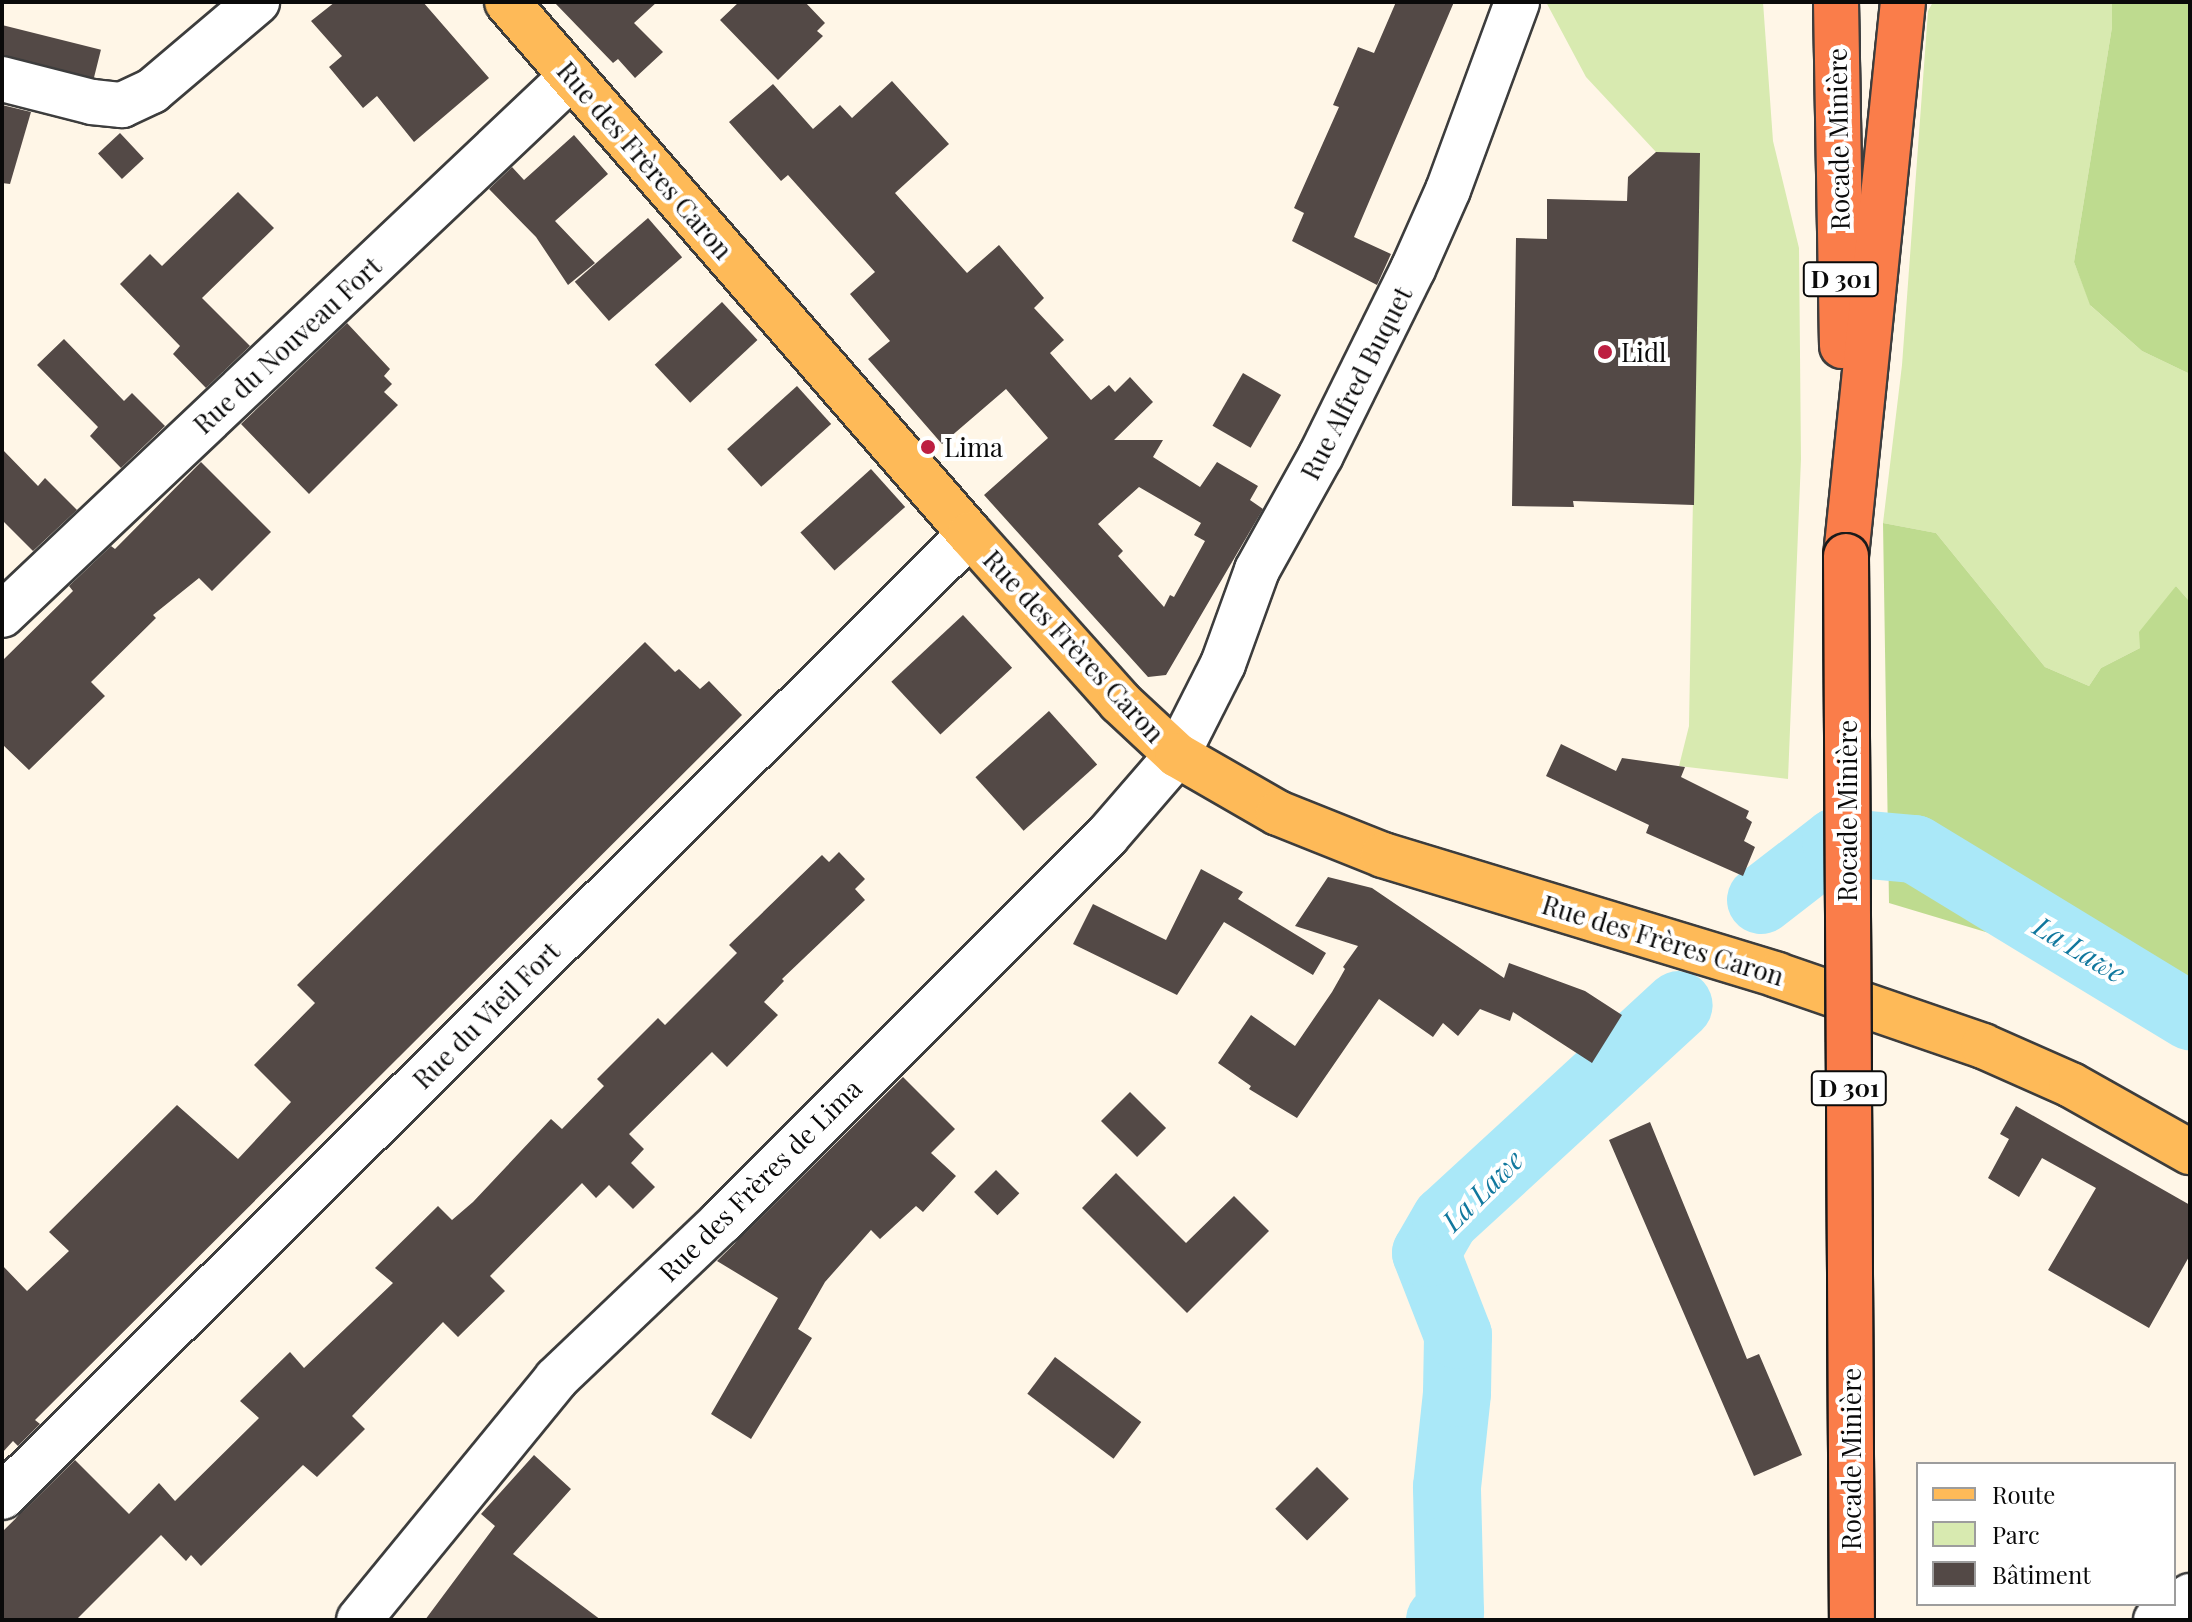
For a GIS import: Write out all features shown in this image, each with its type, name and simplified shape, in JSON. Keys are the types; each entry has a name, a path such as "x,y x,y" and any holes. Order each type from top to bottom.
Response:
{"highway":[{"name":"Rocade Minière","path":"1836,2 1846,556 1852,1620"},
{"path":"1846,556 1903,2"}],"main road":[{"name":"Rue des Frères Caron","path":"507,2 970,534 1120,702 1177,755 1278,813 1383,855 1777,975 1983,1046 2071,1085 2190,1152"}],"street":[{"path":"2,79 92,102 122,105 152,91 257,2"},
{"name":"Rue Alfred Buquet","path":"1177,755 1223,664 1257,570 1321,455 1413,269 1448,190 1517,2"},
{"name":"Rue du Nouveau Fort","path":"2,615 572,76"},
{"name":"Rue du Vieil Fort","path":"2,1497 970,534"},
{"name":"Rue des Frères de Lima","path":"359,1620 556,1379 721,1222 1107,836 1177,755"},
{"path":"2156,1620 2176,1606"}],"green space":[{"path":"1546,2 1763,2 1773,141 1799,248 1801,459 1788,779 1679,766 1689,726 1699,153 1656,152 1586,77"},
{"path":"1933,2 2112,2 2112,27 2074,262 2091,306 2142,351 2190,374 2190,602 2176,586 2140,648 2101,668 2089,686 2045,667 1936,533 1883,523 1902,365 1928,11"},
{"path":"2112,2 2190,2 2190,374 2142,351 2090,305 2074,262 2112,27"},
{"path":"1883,523 1936,533 2045,667 2089,686 2101,668 2140,648 2139,632 2176,586 2190,602 2190,1042 2130,1002 1989,933 1889,903"}],"building":[{"path":"335,2 423,2 489,78 414,142 377,96 363,108 329,67 342,56 311,21"},
{"path":"554,2 657,2 634,23 663,52 635,78 618,59 613,63"},
{"path":"739,2 805,2 825,23 817,31 823,36 778,80 720,20"},
{"path":"1396,2 1454,2 1354,237 1391,254 1377,285 1292,241 1304,213 1294,208 1339,107 1333,105 1358,47 1374,53"},
{"path":"2,25 101,50 94,79 2,56"},
{"path":"892,81 949,144 895,193 967,273 999,245 1044,298 1034,308 1064,340 1050,353 1091,400 1109,385 1115,392 1130,377 1153,402 1114,440 1163,440 1153,457 1200,487 1217,462 1258,486 1250,500 1263,509 1166,675 1148,677 984,495 1048,438 1006,389 942,444 868,359 890,341 850,294 875,272 788,175 781,181 729,122 773,84 813,129 840,105 852,118","holes":["1139,487 1201,523 1194,535 1205,541 1174,597 1170,595 1164,607 1118,556 1123,551 1098,524"]},
{"path":"2,105 31,112 10,184 2,183"},
{"path":"120,133 144,159 122,179 98,153"},
{"path":"574,135 608,174 555,221 595,263 568,285 536,237 489,189 512,167 524,180"},
{"name":"Lidl","path":"1656,152 1700,153 1694,505 1573,501 1574,507 1512,506 1516,238 1547,239 1547,199 1627,201 1628,177"},
{"path":"238,192 274,228 202,298 250,346 206,388 173,354 180,346 120,284 150,254 162,266"},
{"path":"648,218 682,257 609,321 575,282"},
{"path":"722,302 757,340 690,403 655,365"},
{"path":"347,323 390,369 384,376 392,384 384,392 398,405 309,494 241,424"},
{"path":"64,339 124,401 132,393 165,426 121,468 90,436 98,427 37,365"},
{"path":"1243,373 1281,395 1251,448 1212,426"},
{"path":"797,386 831,424 761,487 727,449"},
{"path":"2,449 38,486 45,478 77,510 33,551 2,520"},
{"path":"201,462 271,532 212,591 199,578 153,615 156,618 91,682 105,696 29,770 2,744 2,661 73,591 69,586 111,546 115,549"},
{"path":"871,469 905,507 835,570 800,533"},
{"path":"963,615 1012,668 940,734 891,682"},
{"path":"645,642 675,672 679,669 700,689 709,681 742,715 35,1420 40,1424 18,1446 13,1441 2,1453 2,1265 27,1291 69,1251 49,1232 177,1105 238,1159 291,1102 254,1065 315,1003 297,985"},
{"path":"1049,711 1097,765 1024,831 975,777"},
{"path":"1561,744 1616,771 1622,758 1685,767 1681,777 1749,811 1746,818 1752,822 1744,841 1755,847 1743,876 1646,833 1649,825 1546,776"},
{"path":"839,852 865,879 855,889 865,900 782,979 784,981 764,1002 778,1015 727,1067 712,1052 629,1134 644,1149 631,1163 655,1187 633,1209 609,1185 596,1198 582,1183 490,1276 505,1291 458,1337 443,1322 352,1416 365,1429 317,1477 303,1465 201,1566 191,1555 186,1561 161,1535 76,1620 2,1620 2,1532 75,1460 129,1514 159,1483 175,1501 259,1418 240,1401 290,1352 304,1368 393,1283 375,1268 438,1206 452,1220 551,1119 562,1129 604,1086 597,1079 658,1018 665,1025 737,953 729,945 822,855 829,862"},
{"path":"1201,869 1243,892 1238,899 1326,953 1313,975 1224,922 1177,995 1073,944 1093,904 1166,940"},
{"path":"1328,877 1372,888 1504,978 1509,963 1585,991 1622,1015 1592,1063 1513,1012 1510,1021 1480,1009 1458,1036 1443,1023 1433,1037 1379,999 1297,1118 1249,1089 1251,1086 1218,1063 1251,1015 1295,1046 1332,992 1345,969 1343,967 1358,946 1295,926"},
{"path":"903,1077 955,1129 931,1153 956,1176 923,1212 916,1206 880,1239 871,1230 825,1282 798,1329 812,1338 751,1439 711,1414 778,1298 717,1261"},
{"path":"1130,1092 1166,1128 1137,1157 1101,1121"},
{"path":"2016,1106 2190,1205 2190,1255 2149,1328 2048,1270 2096,1188 2042,1158 2019,1197 1988,1178 2009,1139 2000,1134"},
{"path":"1650,1122 1747,1359 1759,1354 1802,1455 1754,1476 1609,1140"},
{"path":"996,1170 1019,1193 997,1215 974,1192"},
{"path":"1116,1173 1186,1243 1234,1196 1269,1231 1187,1313 1082,1208"},
{"path":"1055,1357 1141,1422 1114,1459 1027,1394"},
{"path":"534,1455 571,1489 513,1554 601,1620 425,1620 495,1526 481,1514"},
{"path":"1317,1467 1349,1499 1307,1541 1275,1509"}],"waterway":[{"name":"La Lawe","path":"1761,900 1836,842 1915,849 2190,1016"},
{"name":"La Lawe","path":"1440,1620 1450,1612 1447,1487 1457,1393 1458,1335 1426,1253 1446,1219 1679,1005"}],"place":[{"name":"Lidl","path":"1605,352"},
{"name":"Lima","path":"928,447"}]}
